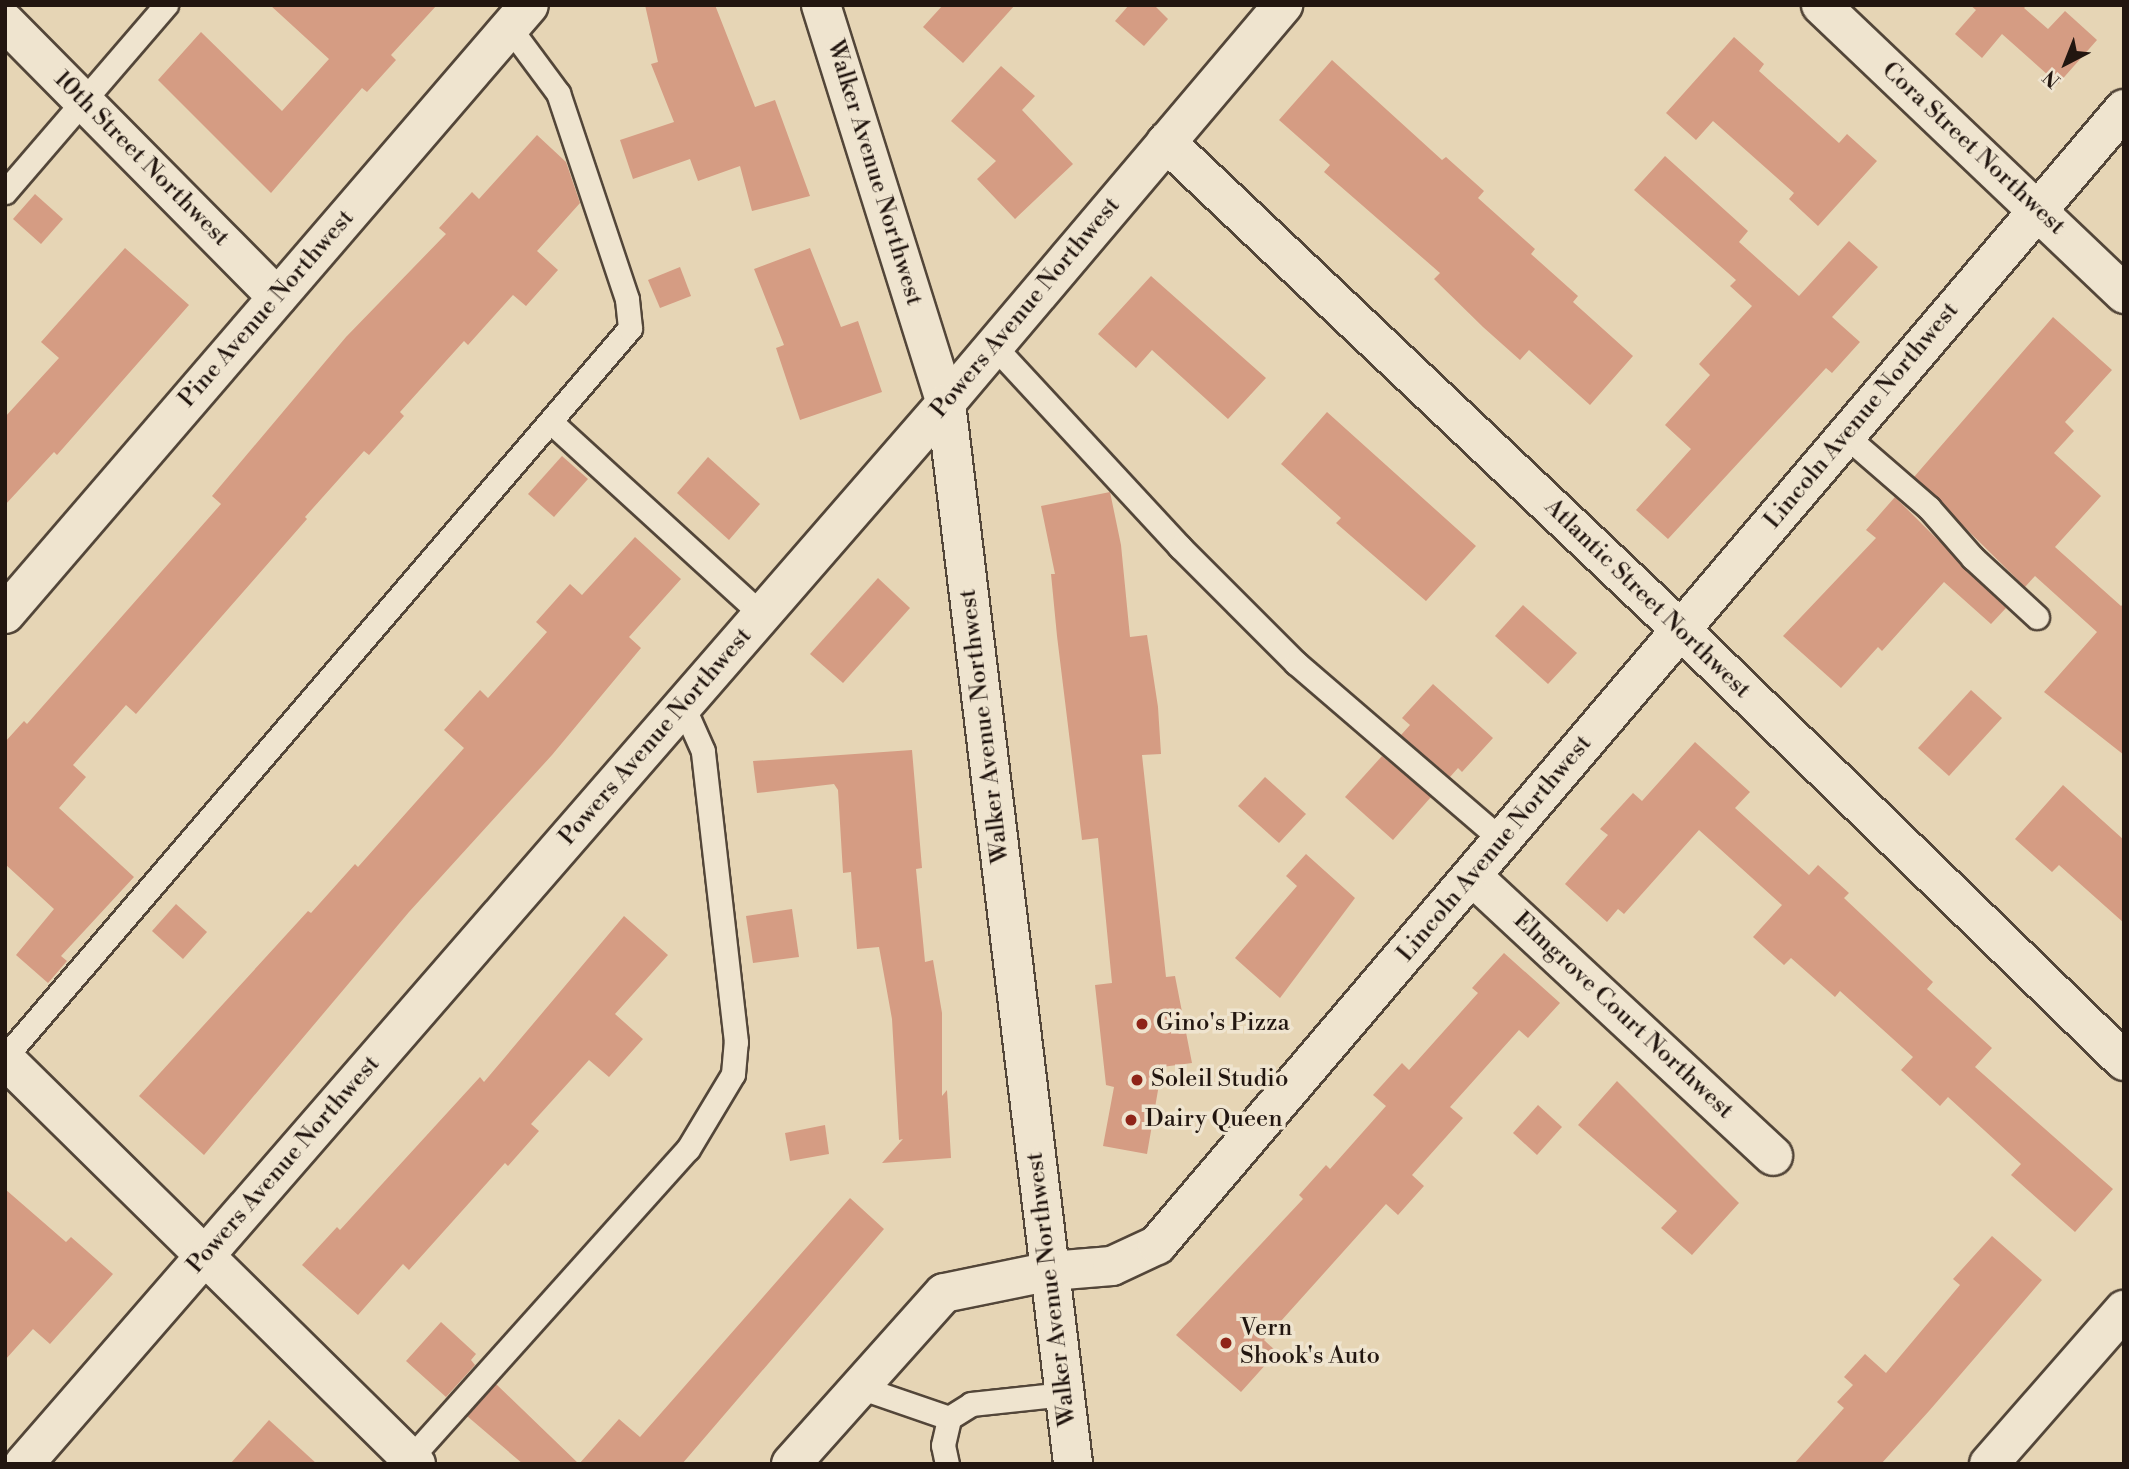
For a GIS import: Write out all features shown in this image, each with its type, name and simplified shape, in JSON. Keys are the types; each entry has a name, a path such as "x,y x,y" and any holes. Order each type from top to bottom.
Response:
{"street":[{"name":"Walker Avenue Northwest","path":"821,5 946,404 1073,1464"},
{"name":"Powers Avenue Northwest","path":"24,1464 946,404 1283,5"},
{"name":"Cora Street Northwest","path":"1821,5 2124,294"},
{"name":"Pine Avenue Northwest","path":"5,614 519,16"},
{"name":"10th Street Northwest","path":"5,22 277,297"},
{"name":"Lincoln Avenue Northwest","path":"791,1464 944,1293 1051,1271 1112,1266 1157,1245 2124,109"},
{"name":"Atlantic Street Northwest","path":"1166,142 1681,630 2124,1061"},
{"name":"Elmgrove Court Northwest","path":"1472,876 1773,1156"},
{"path":"5,1058 207,1254 410,1462"},
{"path":"1989,1464 2124,1310"}],"lane":[{"path":"5,191 85,102 166,5"},
{"path":"5,1058 552,423 630,328 627,299 558,93 519,16"},
{"path":"994,346 1181,547 1296,663 1502,841"},
{"path":"552,423 762,615"},
{"path":"1846,436 1929,508 1973,558 2037,617"},
{"path":"410,1462 688,1149 733,1074 736,1042 703,751 683,706"},
{"path":"859,1387 949,1418"},
{"path":"947,1464 943,1445 949,1418 971,1404 1064,1394"}],"building":[{"path":"270,5 437,5 391,55 396,60 367,92 362,88 271,193 158,80 201,32 282,111 329,59"},
{"path":"645,5 715,5 755,107 775,100 810,196 752,211 740,166 698,181 690,159 633,179 620,140 674,122 651,64 658,62"},
{"path":"943,5 1015,5 963,63 923,27"},
{"path":"1129,5 1154,5 1168,19 1144,46 1115,21"},
{"path":"1970,5 2027,5 2024,8 2048,29 2065,11 2097,40 2058,84 2002,34 1982,58 1955,34 1976,10"},
{"path":"1734,37 1764,64 1759,71 1839,143 1847,134 1877,161 1818,226 1789,199 1794,193 1713,121 1696,140 1666,113"},
{"path":"1332,60 1442,160 1446,157 1484,191 1478,198 1535,249 1531,254 1578,296 1573,302 1633,356 1590,405 1529,350 1520,360 1483,327 1434,279 1440,273 1324,172 1330,165 1279,120"},
{"path":"1001,66 1035,96 1022,110 1073,164 1015,219 977,179 996,161 951,121"},
{"path":"537,135 566,162 580,203 537,251 558,270 526,306 513,295 468,345 464,341 400,412 404,416 369,455 364,451 136,714 126,705 73,765 86,777 59,808 134,877 61,956 67,961 48,983 16,955 54,909 5,864 5,742 24,721 27,724 221,504 212,496 346,337 446,234 439,228 472,192 479,199"},
{"path":"1665,156 1748,231 1739,242 1799,296 1849,241 1878,267 1832,317 1860,342 1832,373 1826,368 1668,539 1636,510 1691,449 1665,425 1710,375 1699,364 1752,306 1730,286 1736,280 1634,190"},
{"path":"35,194 63,219 41,244 13,219"},
{"path":"125,248 189,305 57,455 54,452 5,505 5,417 59,358 41,342"},
{"path":"810,248 841,327 858,321 882,392 800,420 776,348 784,345 754,269"},
{"path":"680,267 691,296 660,308 648,280"},
{"path":"1151,276 1266,378 1228,419 1152,350 1136,368 1098,334"},
{"path":"2053,317 2112,370 2065,422 2074,431 2054,453 2101,496 2055,547 2121,606 2124,603 2124,755 2044,692 2097,632 2035,576 2025,587 1914,477"},
{"path":"1327,412 1476,546 1426,601 1336,523 1341,518 1281,464"},
{"path":"562,456 588,479 554,517 528,494"},
{"path":"708,457 760,504 729,540 677,493"},
{"path":"1110,492 1121,545 1130,637 1147,635 1158,707 1161,754 1142,755 1166,977 1175,976 1192,1063 1162,1067 1147,1154 1103,1146 1114,1087 1106,1085 1095,985 1112,983 1098,838 1082,840 1057,636 1051,574 1055,574 1041,506"},
{"path":"1895,497 2006,608 1991,624 1944,582 1882,651 1878,647 1841,688 1783,636 1876,538 1866,530"},
{"path":"635,537 681,579 629,637 641,648 552,755 409,912 204,1155 139,1096 308,911 311,913 355,864 358,867 464,748 444,730 480,690 488,698 547,632 536,622 570,584 582,595"},
{"path":"878,578 910,608 843,683 810,654"},
{"path":"1523,605 1577,653 1548,684 1495,636"},
{"path":"1433,684 1493,738 1462,772 1458,768 1450,777 1401,735 1410,725 1402,718"},
{"path":"1971,690 2002,718 1949,776 1918,748"},
{"path":"1695,742 1750,792 1735,808 1809,875 1818,865 1849,893 1844,898 1933,982 1927,989 1992,1048 1975,1067 2113,1189 2075,1232 2011,1175 2021,1164 1948,1097 1940,1106 1901,1070 1913,1057 1840,991 1835,997 1791,958 1784,965 1753,937 1782,905 1699,830 1624,914 1618,909 1607,922 1565,884 1608,835 1600,829 1633,793 1642,801"},
{"path":"912,750 922,868 916,869 925,962 933,960 942,1013 942,1096 947,1090 951,1158 882,1163 903,1139 899,1140 892,1019 879,947 857,949 851,872 843,873 838,790 834,784 757,793 753,761"},
{"path":"1382,756 1431,797 1393,840 1345,797"},
{"path":"1265,777 1306,814 1279,843 1238,806"},
{"path":"2063,785 2124,840 2124,923 2059,865 2052,872 2015,839"},
{"path":"1306,854 1355,898 1280,998 1235,958 1297,886 1286,876"},
{"path":"176,904 207,932 183,959 152,931"},
{"path":"792,909 799,957 753,963 746,916"},
{"path":"624,916 668,955 615,1014 643,1039 609,1077 589,1060 531,1124 539,1131 508,1166 505,1163 409,1270 403,1264 358,1315 302,1265 337,1227 340,1230 480,1077 484,1082"},
{"path":"1504,953 1560,1003 1528,1038 1519,1030 1450,1107 1463,1118 1412,1175 1424,1186 1398,1215 1386,1204 1264,1340 1277,1352 1241,1392 1176,1335 1303,1199 1299,1195 1326,1165 1330,1169 1386,1106 1373,1095 1402,1063 1409,1070 1478,993 1472,988"},
{"path":"1617,1081 1739,1203 1692,1255 1661,1228 1677,1211 1578,1125"},
{"path":"1538,1105 1562,1127 1537,1155 1513,1133"},
{"path":"825,1125 829,1154 790,1161 785,1133"},
{"path":"5,1189 66,1242 71,1237 113,1274 50,1344 33,1329 5,1360"},
{"path":"850,1198 884,1229 682,1464 579,1464 619,1419 640,1437"},
{"path":"1992,1236 2042,1280 1929,1411 1881,1464 1794,1464 1844,1408 1837,1402 1853,1385 1844,1377 1865,1354 1886,1373 1960,1285 1953,1279"},
{"path":"441,1322 476,1354 471,1360 475,1365 446,1397 406,1361"},
{"path":"496,1384 579,1464 523,1464 467,1416"},
{"path":"269,1420 317,1464 230,1464"}],"place":[{"name":"Gino's Pizza","path":"1142,1024"},
{"name":"Soleil Studio","path":"1137,1080"},
{"name":"Dairy Queen","path":"1131,1120"},
{"name":"Vern Shook's Auto","path":"1226,1343"}]}
